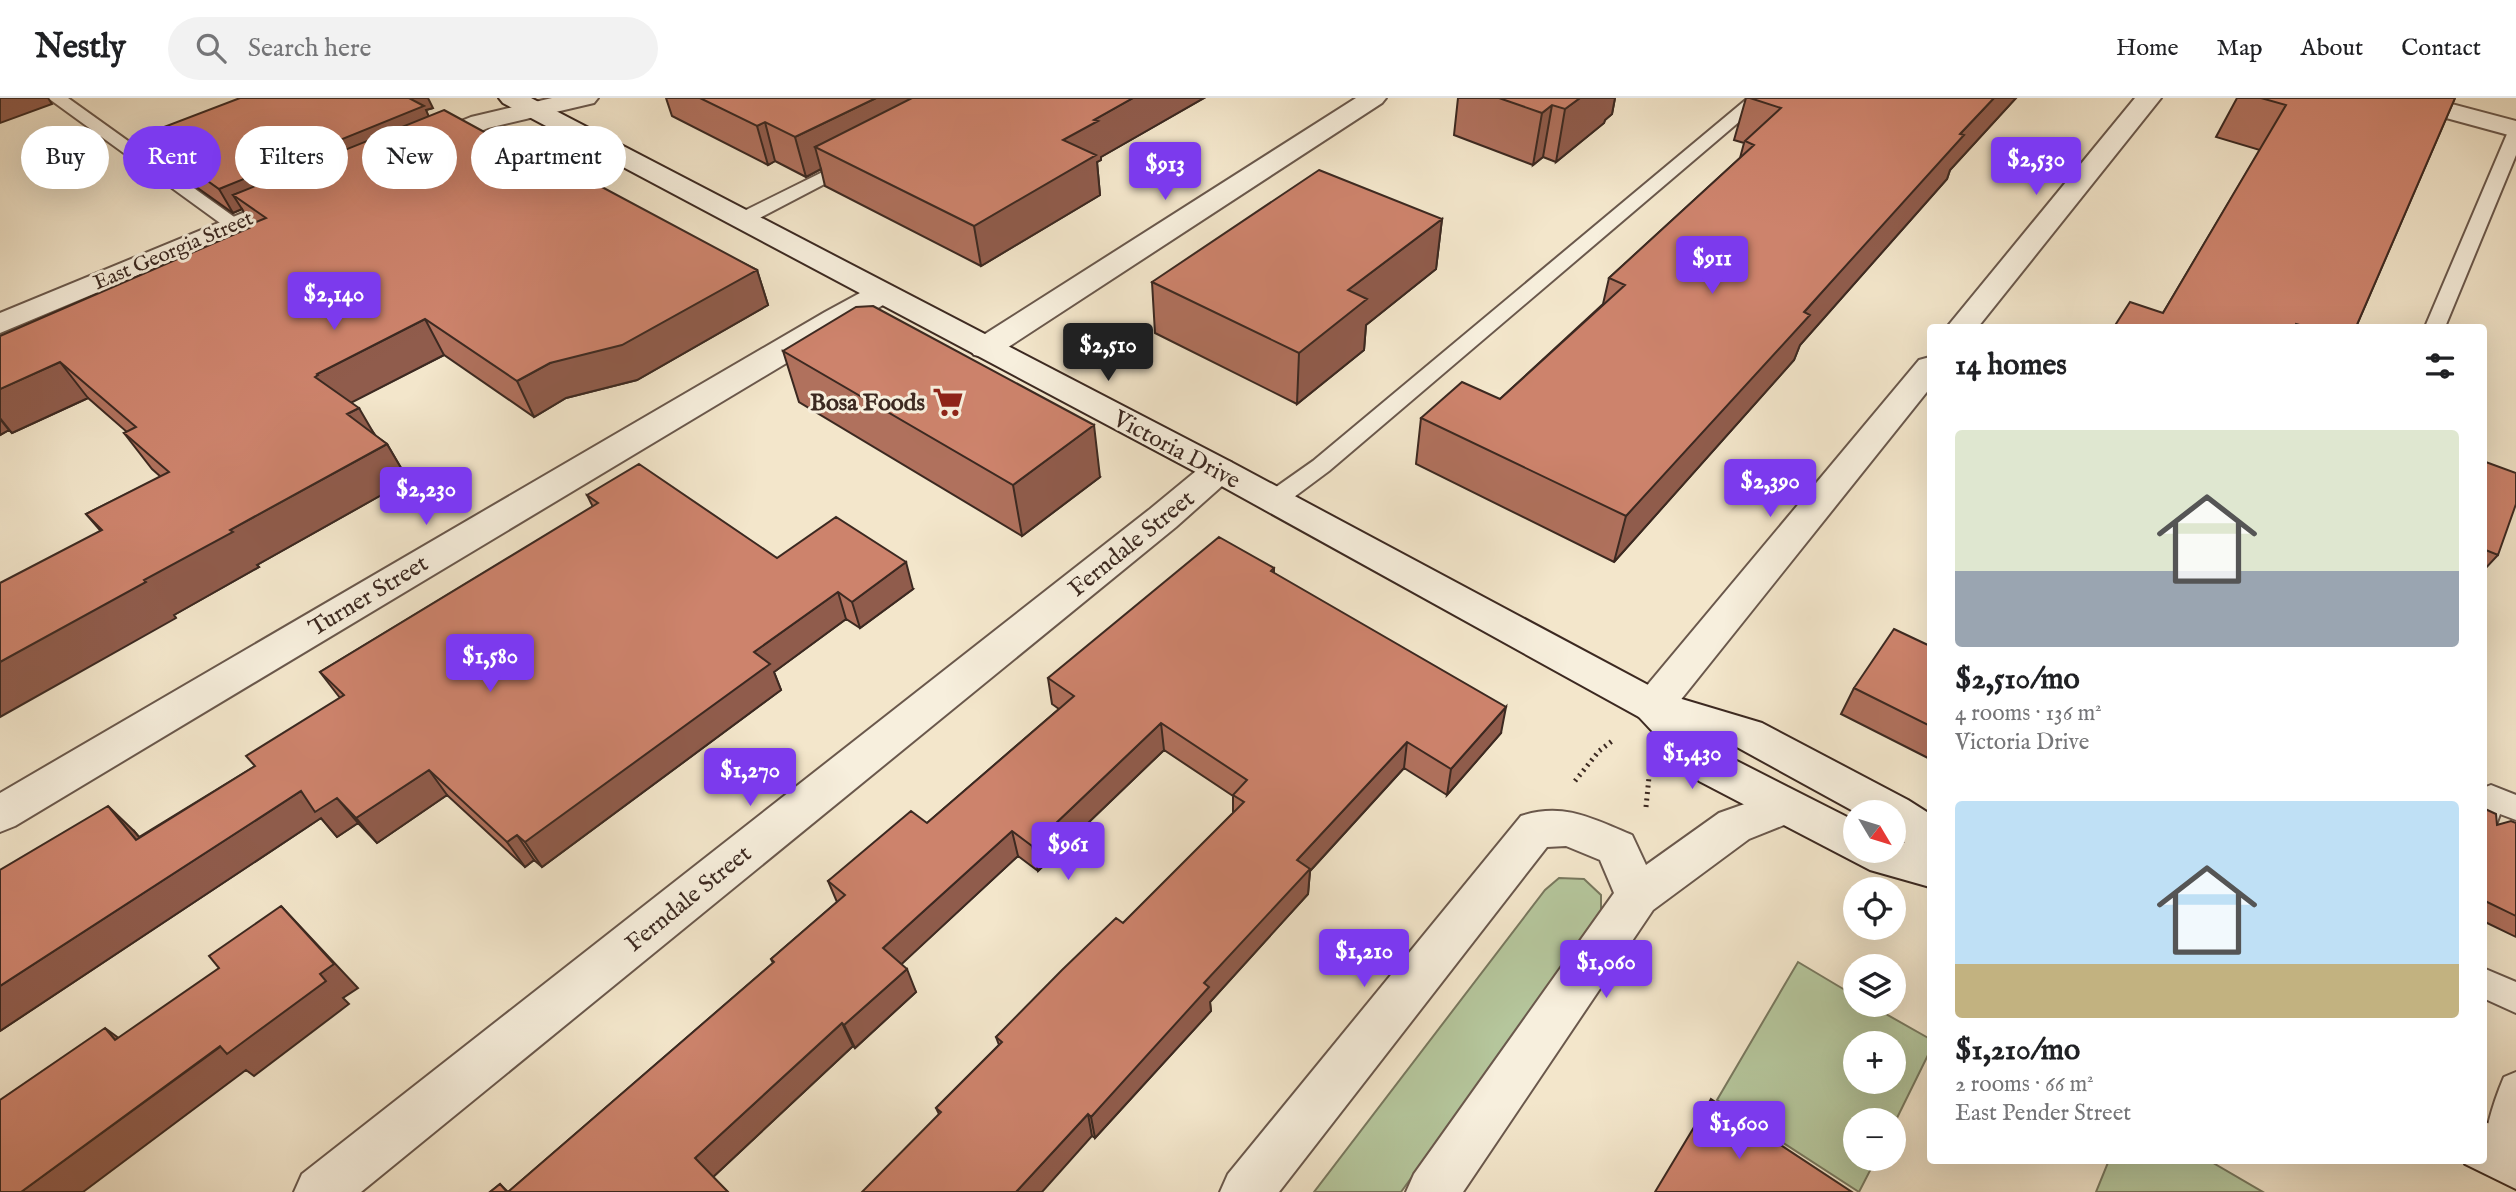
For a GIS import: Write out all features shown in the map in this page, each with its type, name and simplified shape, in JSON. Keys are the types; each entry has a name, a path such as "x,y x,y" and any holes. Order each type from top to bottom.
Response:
{"street":[{"path":"457,132 524,104 585,98"},
{"path":"985,348 1373,98"},
{"path":"1964,324 2148,98"},
{"path":"2399,98 2516,131"},
{"name":"Victoria Drive","path":"524,104 1219,470 1653,706 1748,734 1871,800"},
{"name":"East Georgia Street","path":"0,324 319,189"},
{"name":"Turner Street","path":"0,814 822,326 882,293"},
{"path":"1653,706 1927,371"},
{"name":"Ferndale Street","path":"320,1192 1142,536 1219,470"},
{"name":"Victoria Drive","path":"1653,706 1714,769 1843,836"},
{"path":"1432,1192 1637,896 1734,826 1784,807"},
{"name":"Victoria Drive","path":"1906,821 1927,835"},
{"path":"1246,1192 1536,829 1569,828 1617,848 1637,896"},
{"path":"1906,862 1927,867"}],"lane":[{"path":"57,98 234,224"},
{"path":"1274,500 1321,466 1758,98"},
{"path":"2436,324 2516,131"},
{"path":"743,219 868,155"},
{"path":"2487,810 2491,796 2516,808"},
{"path":"2487,984 2516,998"},
{"path":"2499,1155 2516,1088"}],"path":[{"path":"1536,829 1599,751 1653,706"}],"green space":[{"path":"1559,878 1584,879 1601,895 1601,916 1401,1192 1314,1192 1545,890"},
{"path":"1798,962 1843,989 1843,1017 1891,1017 1927,1037 1927,1057 1902,1108 1843,1108 1843,1171 1870,1171 1859,1192 1717,1100"},
{"path":"2107,1164 2215,1164 2263,1192 2096,1192"}],"building":[{"path":"240,98 409,98 424,106 375,126 362,126 362,131 348,137 348,126 235,126 235,183 221,188 221,126 167,126"},
{"path":"700,98 876,98 795,137 765,122 757,126"},
{"path":"912,98 1133,98 1063,140 1096,155 974,226 815,147"},
{"path":"1499,98 1580,98 1565,109 1552,105 1542,113"},
{"path":"1750,98 1994,98 1960,134 1964,135 1804,312 1810,315 1626,516 1421,418 1462,382 1500,399 1625,285 1609,278 1754,145 1745,141 1781,108"},
{"path":"2261,98 2455,98 2357,324 2116,324 2130,302 2163,313 2286,105"},
{"path":"444,110 473,126 471,126 471,189 606,189 757,270 622,345 550,363 517,381 425,319 317,374 315,377 359,408 347,414 387,444 230,530 233,532 0,662 0,583 102,530 86,514 169,472 124,433 136,427 60,362 0,389 0,336 249,228 246,226 266,218 233,195 248,189 348,189 348,149 362,143 362,189 457,189 457,126 404,126"},
{"path":"1319,170 1442,219 1348,290 1367,299 1299,353 1152,282"},
{"path":"873,306 1094,425 1013,485 783,351 856,307"},
{"path":"2487,462 2516,473 2516,504 2498,555 2487,551"},
{"path":"639,464 777,558 836,517 906,562 852,602 838,592 754,652 770,664 525,842 517,835 507,842 429,770 356,818 337,798 315,812 301,791 0,986 0,870 108,806 136,840 255,766 246,756 344,695 320,672 598,503 587,495"},
{"path":"1219,537 1274,568 1271,571 1506,707 1451,769 1407,742 1297,860 1310,869 1204,983 1209,987 1091,1117 1088,1114 1016,1192 862,1192 941,1112 936,1108 1002,1042 996,1037 1116,918 1123,923 1244,802 1233,795 1247,780 1161,723 1032,846 1012,831 883,948 907,969 844,1025 842,1023 695,1158 728,1192 508,1192 774,962 771,959 845,895 828,881 911,811 927,823 1074,696 1048,678"},
{"path":"1894,629 1927,645 1927,724 1854,688"},
{"path":"2487,810 2496,814 2497,825 2511,821 2516,823 2516,916 2487,902"},
{"path":"281,906 334,964 320,974 326,981 227,1054 220,1046 21,1192 0,1192 0,1100 105,1028 115,1040 219,968 209,956"},
{"path":"1711,1099 1852,1192 1655,1192"},
{"path":"500,1184 507,1192 490,1192"}],"place":[{"name":"Bosa Foods","path":"948,402"}]}
